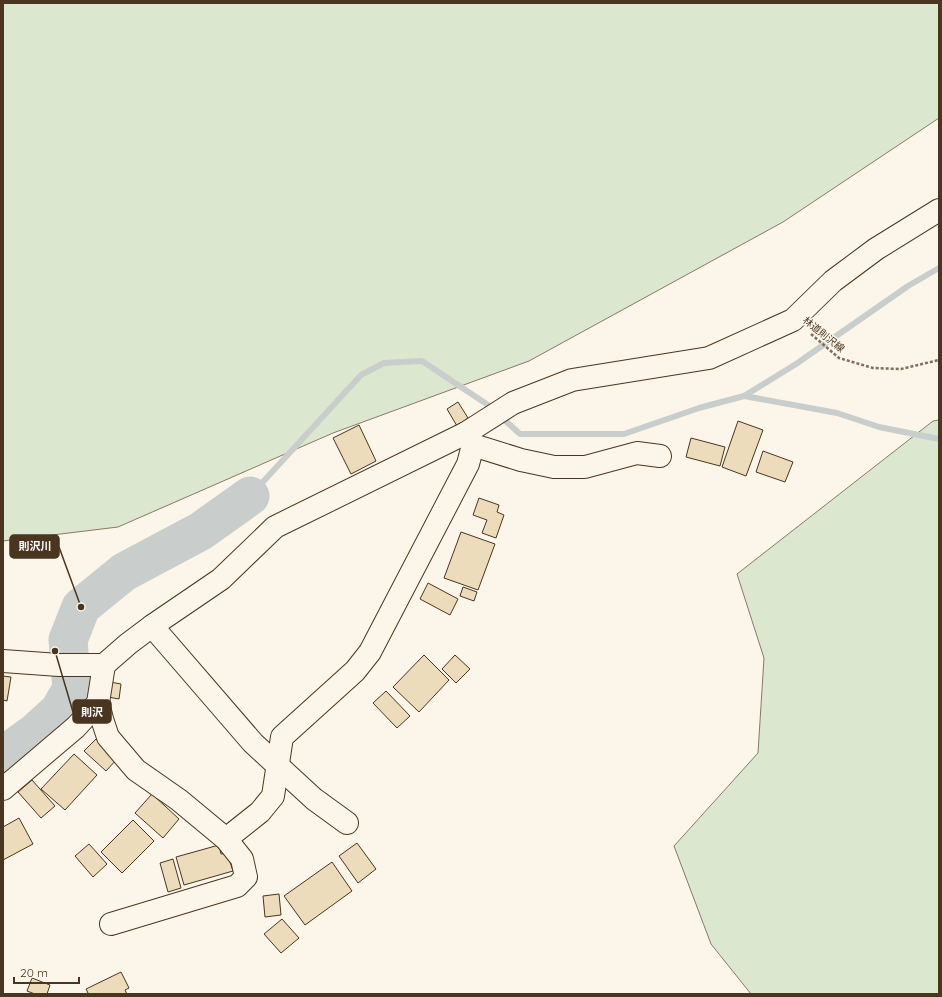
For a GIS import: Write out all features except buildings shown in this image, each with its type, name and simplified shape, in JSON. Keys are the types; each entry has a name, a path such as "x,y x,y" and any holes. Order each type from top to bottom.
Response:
{"street":[{"path":"3,661 59,665 97,665 221,579 275,526 472,435 513,404 572,380 709,358 793,320 833,281 876,249 939,210"},
{"path":"472,435 521,460 554,467 585,467 637,453 660,456"},
{"path":"226,839 260,812 273,796 282,737 355,671 370,652 468,464 472,435"},
{"path":"152,626 254,743 314,799 347,823"},
{"path":"97,665 98,703 108,737 136,770 179,800 226,839 242,859 246,877 237,886 111,924"},
{"path":"3,789 76,726 98,703"}],"path":[{"name":"林道則沢線","path":"793,320 801,324 817,340 839,358 873,368 901,369 939,360"}],"green space":[{"path":"3,3 939,3 939,118 783,222 529,361 333,433 118,527 3,541"},
{"path":"939,420 939,994 751,994 711,944 674,846 758,753 764,658 737,574 933,421"}],"waterway":[{"path":"250,496 361,375 384,363 422,361 488,405 520,434 624,434 699,408 744,396 796,364 908,286 939,268"},
{"path":"744,396 837,413 879,427 939,439"},
{"path":"3,756 36,732 59,711 72,689 68,640 81,607 124,572 201,531 250,496"}],"place":[{"name":"則沢川","path":"81,607"},
{"name":"則沢","path":"55,651"}]}
